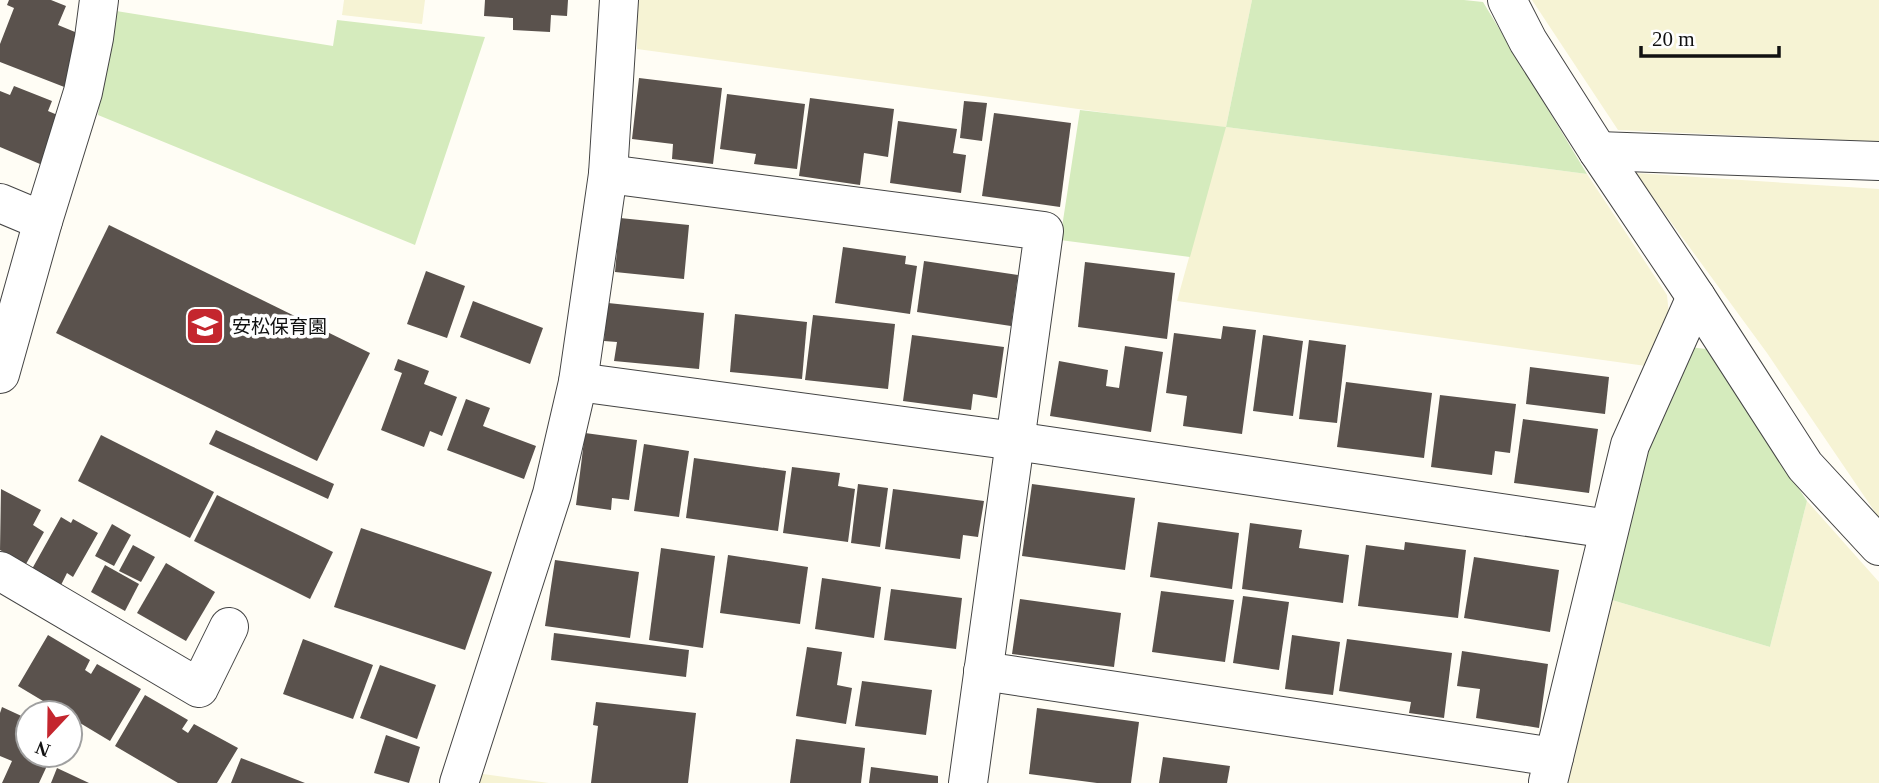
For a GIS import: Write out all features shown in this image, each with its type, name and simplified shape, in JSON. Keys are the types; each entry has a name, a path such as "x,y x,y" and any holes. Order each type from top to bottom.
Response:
{"street":[{"path":"0,374 83,92 99,0"},
{"path":"459,783 552,494 578,382 608,174 619,0"},
{"path":"1507,0 1528,41 1598,151 1805,466 1879,546"},
{"path":"1598,151 1879,161"},
{"path":"608,174 1045,231 968,783"},
{"path":"0,203 43,221"},
{"path":"983,671 1551,770 1630,446 1696,297"},
{"path":"578,382 1015,441 1609,529"},
{"path":"0,571 199,688 229,627"}],"shaded area":[{"path":"344,0 425,0 422,24 342,15"},
{"path":"638,0 1252,0 1226,127 1587,174 1667,295 1669,315 1646,366 1177,301 1225,127 637,49"},
{"path":"1532,0 1879,0 1879,145 1842,140 1618,130"},
{"path":"1635,173 1879,189 1879,518 1767,353"},
{"path":"1807,501 1879,582 1879,783 1568,783 1612,600 1770,647"},
{"path":"476,773 549,783 472,783"}],"green space":[{"path":"1252,0 1483,2 1587,174 1226,127"},
{"path":"110,10 333,46 337,20 485,37 415,245 98,115"},
{"path":"1080,110 1226,127 1190,257 1060,240"},
{"path":"1689,347 1706,349 1807,501 1770,647 1612,600 1639,464"}],"building":[{"path":"9,0 51,0 66,6 58,25 92,39 72,90 0,62 0,44 14,8 7,5"},
{"path":"485,0 568,0 567,16 551,15 550,32 513,30 513,18 484,16"},
{"path":"639,78 722,88 713,164 672,159 673,144 632,139"},
{"path":"14,86 52,101 48,111 67,119 47,167 0,147 0,91 10,95"},
{"path":"727,94 805,104 797,169 754,164 756,154 720,149"},
{"path":"810,98 894,109 888,157 864,153 860,185 799,176"},
{"path":"964,101 987,103 982,141 960,138"},
{"path":"994,113 1071,123 1060,207 982,196"},
{"path":"898,121 957,129 953,153 966,155 961,193 890,183"},
{"path":"620,218 689,225 684,279 615,272"},
{"path":"109,225 370,353 317,461 56,333"},
{"path":"843,247 906,256 905,264 917,266 910,314 835,303"},
{"path":"924,261 1018,275 1011,326 917,312"},
{"path":"1085,262 1175,273 1167,339 1078,327"},
{"path":"426,271 465,286 447,338 407,324"},
{"path":"473,301 543,328 530,364 460,337"},
{"path":"608,303 704,313 699,369 614,361 617,342 604,341"},
{"path":"735,314 807,322 802,379 730,372"},
{"path":"813,315 895,324 888,389 805,380"},
{"path":"1223,326 1256,330 1242,434 1183,426 1187,396 1166,393 1174,333 1221,339"},
{"path":"912,335 1004,347 997,398 973,394 971,410 903,401"},
{"path":"1263,335 1303,341 1293,416 1253,411"},
{"path":"1309,340 1346,345 1337,423 1299,419"},
{"path":"1125,346 1163,352 1151,432 1050,416 1059,361 1108,370 1106,386 1119,388"},
{"path":"398,359 429,371 424,384 457,397 442,436 430,431 424,447 381,430 402,373 394,370"},
{"path":"1530,367 1609,377 1605,414 1526,404"},
{"path":"1346,382 1432,393 1424,458 1337,447"},
{"path":"1440,395 1516,404 1510,453 1495,451 1492,475 1431,467"},
{"path":"466,399 490,408 483,426 536,446 524,479 447,450"},
{"path":"1523,419 1598,429 1589,493 1514,483"},
{"path":"216,430 334,484 328,499 209,444"},
{"path":"585,433 637,440 629,500 612,498 611,510 576,505"},
{"path":"101,435 214,492 190,538 78,481"},
{"path":"644,444 689,451 679,517 634,511"},
{"path":"694,458 786,471 778,531 686,518"},
{"path":"792,467 840,473 838,486 855,489 848,542 783,533"},
{"path":"858,484 888,488 880,547 851,543"},
{"path":"1032,484 1135,498 1125,570 1022,556"},
{"path":"1,489 41,510 33,525 44,532 26,564 0,550"},
{"path":"893,489 984,501 978,537 963,535 960,559 885,549"},
{"path":"217,495 333,552 310,599 194,541"},
{"path":"61,517 71,523 73,519 98,533 73,577 67,573 61,585 32,569"},
{"path":"1158,522 1239,533 1232,589 1150,577"},
{"path":"1250,523 1302,530 1299,548 1349,555 1343,603 1242,589"},
{"path":"112,524 131,535 114,566 95,556"},
{"path":"361,528 492,572 465,650 334,607"},
{"path":"1405,542 1466,550 1458,618 1358,606 1366,545 1404,550"},
{"path":"133,545 155,557 141,582 119,571"},
{"path":"661,548 715,556 703,648 649,640"},
{"path":"728,555 808,567 800,624 720,613"},
{"path":"1474,557 1559,570 1550,632 1464,618"},
{"path":"555,560 639,572 630,638 545,626"},
{"path":"166,563 215,592 186,641 137,613"},
{"path":"105,565 139,584 125,611 91,592"},
{"path":"822,578 881,587 874,638 815,629"},
{"path":"891,589 962,598 956,649 884,640"},
{"path":"1161,591 1234,600 1225,662 1152,652"},
{"path":"1243,596 1289,602 1279,670 1233,663"},
{"path":"1020,599 1121,613 1114,667 1012,654"},
{"path":"554,633 689,650 686,677 551,660"},
{"path":"48,635 90,660 85,670 91,674 97,664 141,689 110,741 84,725 84,699 40,699 18,686"},
{"path":"1292,635 1340,642 1333,695 1285,689"},
{"path":"303,639 373,665 353,719 283,694"},
{"path":"1347,639 1452,653 1444,718 1409,713 1411,702 1339,691"},
{"path":"807,647 842,652 837,685 852,688 846,724 796,716"},
{"path":"1462,651 1548,664 1539,728 1476,718 1480,689 1457,686"},
{"path":"380,665 436,685 417,739 360,718"},
{"path":"862,681 932,690 926,735 855,726"},
{"path":"145,695 188,720 182,729 188,733 194,724 238,748 217,783 178,783 115,746"},
{"path":"596,702 696,713 688,783 591,783 598,726 593,725"},
{"path":"2,707 14,713 14,769 46,769 39,783 2,783 12,761 0,756"},
{"path":"1037,708 1139,722 1131,783 1097,783 1029,774"},
{"path":"386,735 420,747 409,783 374,773"},
{"path":"796,739 865,748 861,783 790,783"},
{"path":"1163,757 1230,766 1227,783 1159,783"},
{"path":"241,758 305,783 231,783"},
{"path":"871,767 938,776 938,783 869,783"},
{"path":"57,769 59,769 89,783 51,783"}],"place":[{"name":"安松保育園","path":"205,326"}]}
